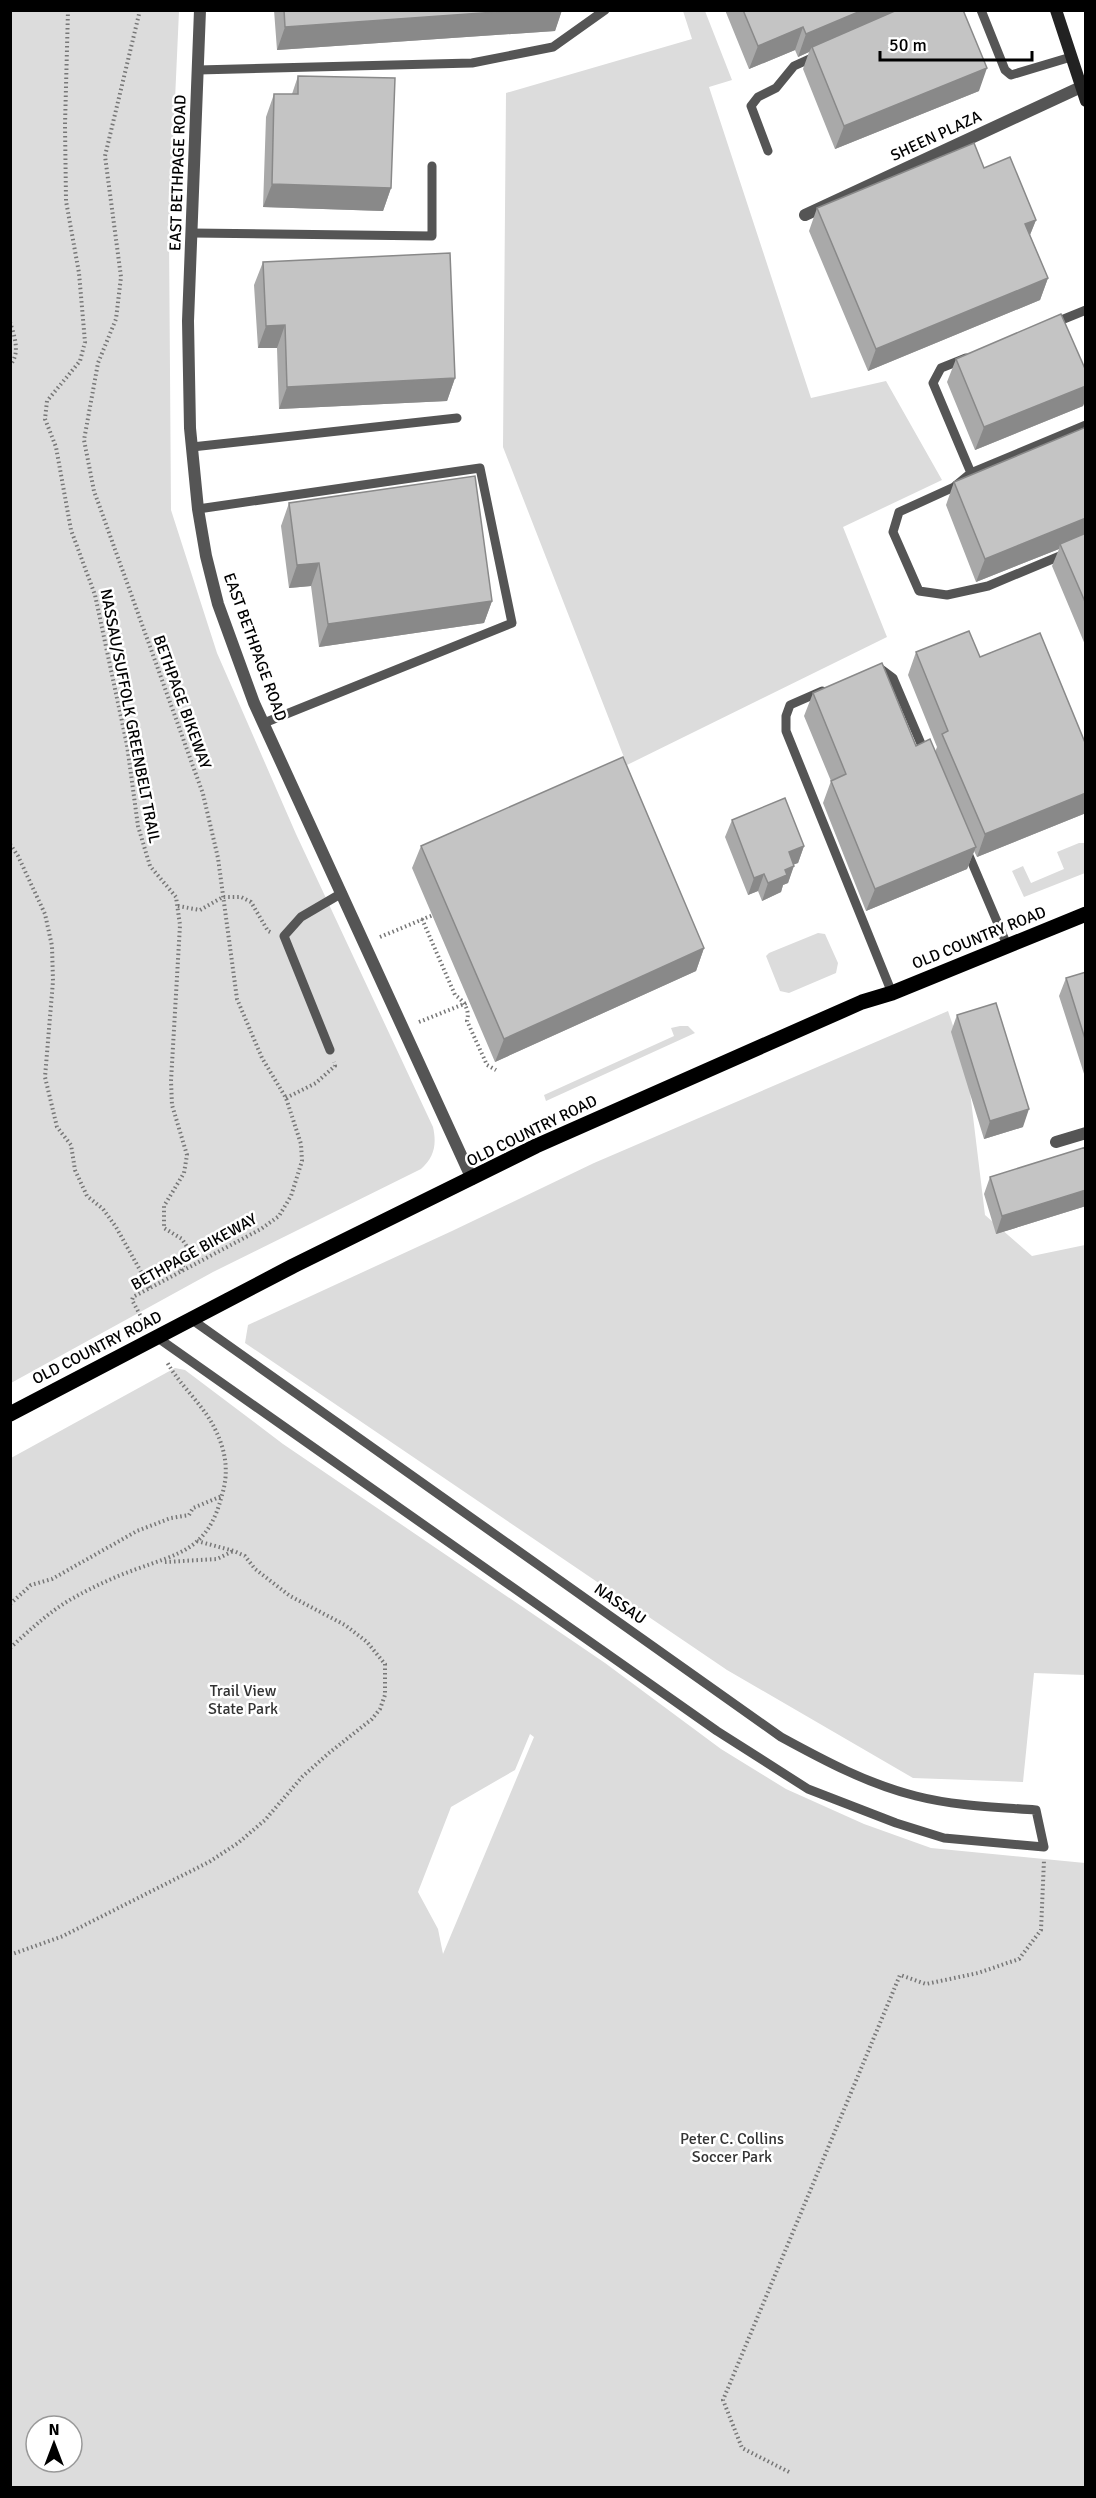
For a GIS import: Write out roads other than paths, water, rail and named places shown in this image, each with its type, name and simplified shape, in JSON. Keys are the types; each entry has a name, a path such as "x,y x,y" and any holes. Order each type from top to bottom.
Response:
{"main road":[{"name":"OLD COUNTRY ROAD","path":"10,1414 293,1266 536,1146 862,1002 892,993 1086,914"}],"street":[{"name":"EAST BETHPAGE ROAD","path":"200,10 188,321 192,447 198,509 206,556 218,604 264,723 472,1179"},
{"path":"1056,10 1077,62 1081,87 1086,100"},
{"name":"SHEEN PLAZA","path":"805,215 1081,87"},
{"path":"1056,1142 1086,1133"}],"lane":[{"path":"198,70 472,63 553,47 605,10"},
{"path":"981,10 1005,70 1011,75 1077,62"},
{"path":"768,151 751,106 758,97 776,88 794,66 824,53"},
{"path":"192,232 432,236 432,166"},
{"path":"1044,327 1086,310"},
{"path":"971,473 933,383 940,368 972,356"},
{"path":"192,447 457,418"},
{"path":"1086,425 971,473 954,487 899,512 893,532 920,591 947,595 988,586 1086,544"},
{"path":"198,509 480,468 512,623 264,723"},
{"path":"863,675 881,669 893,678 929,763"},
{"path":"831,688 790,705 786,716 786,732 892,993"},
{"path":"961,837 1007,945"},
{"path":"330,1050 284,936 301,917 342,893"},
{"name":"NASSAU","path":"158,1338 717,1731 808,1789 867,1813 944,1838 1044,1847 1036,1810 954,1803 918,1797 851,1774 782,1737 191,1319"}],"park label":[{"name":"Trail View State Park","path":"243,1700"},
{"name":"Peter C. Collins Soccer Park","path":"732,2148"}]}
